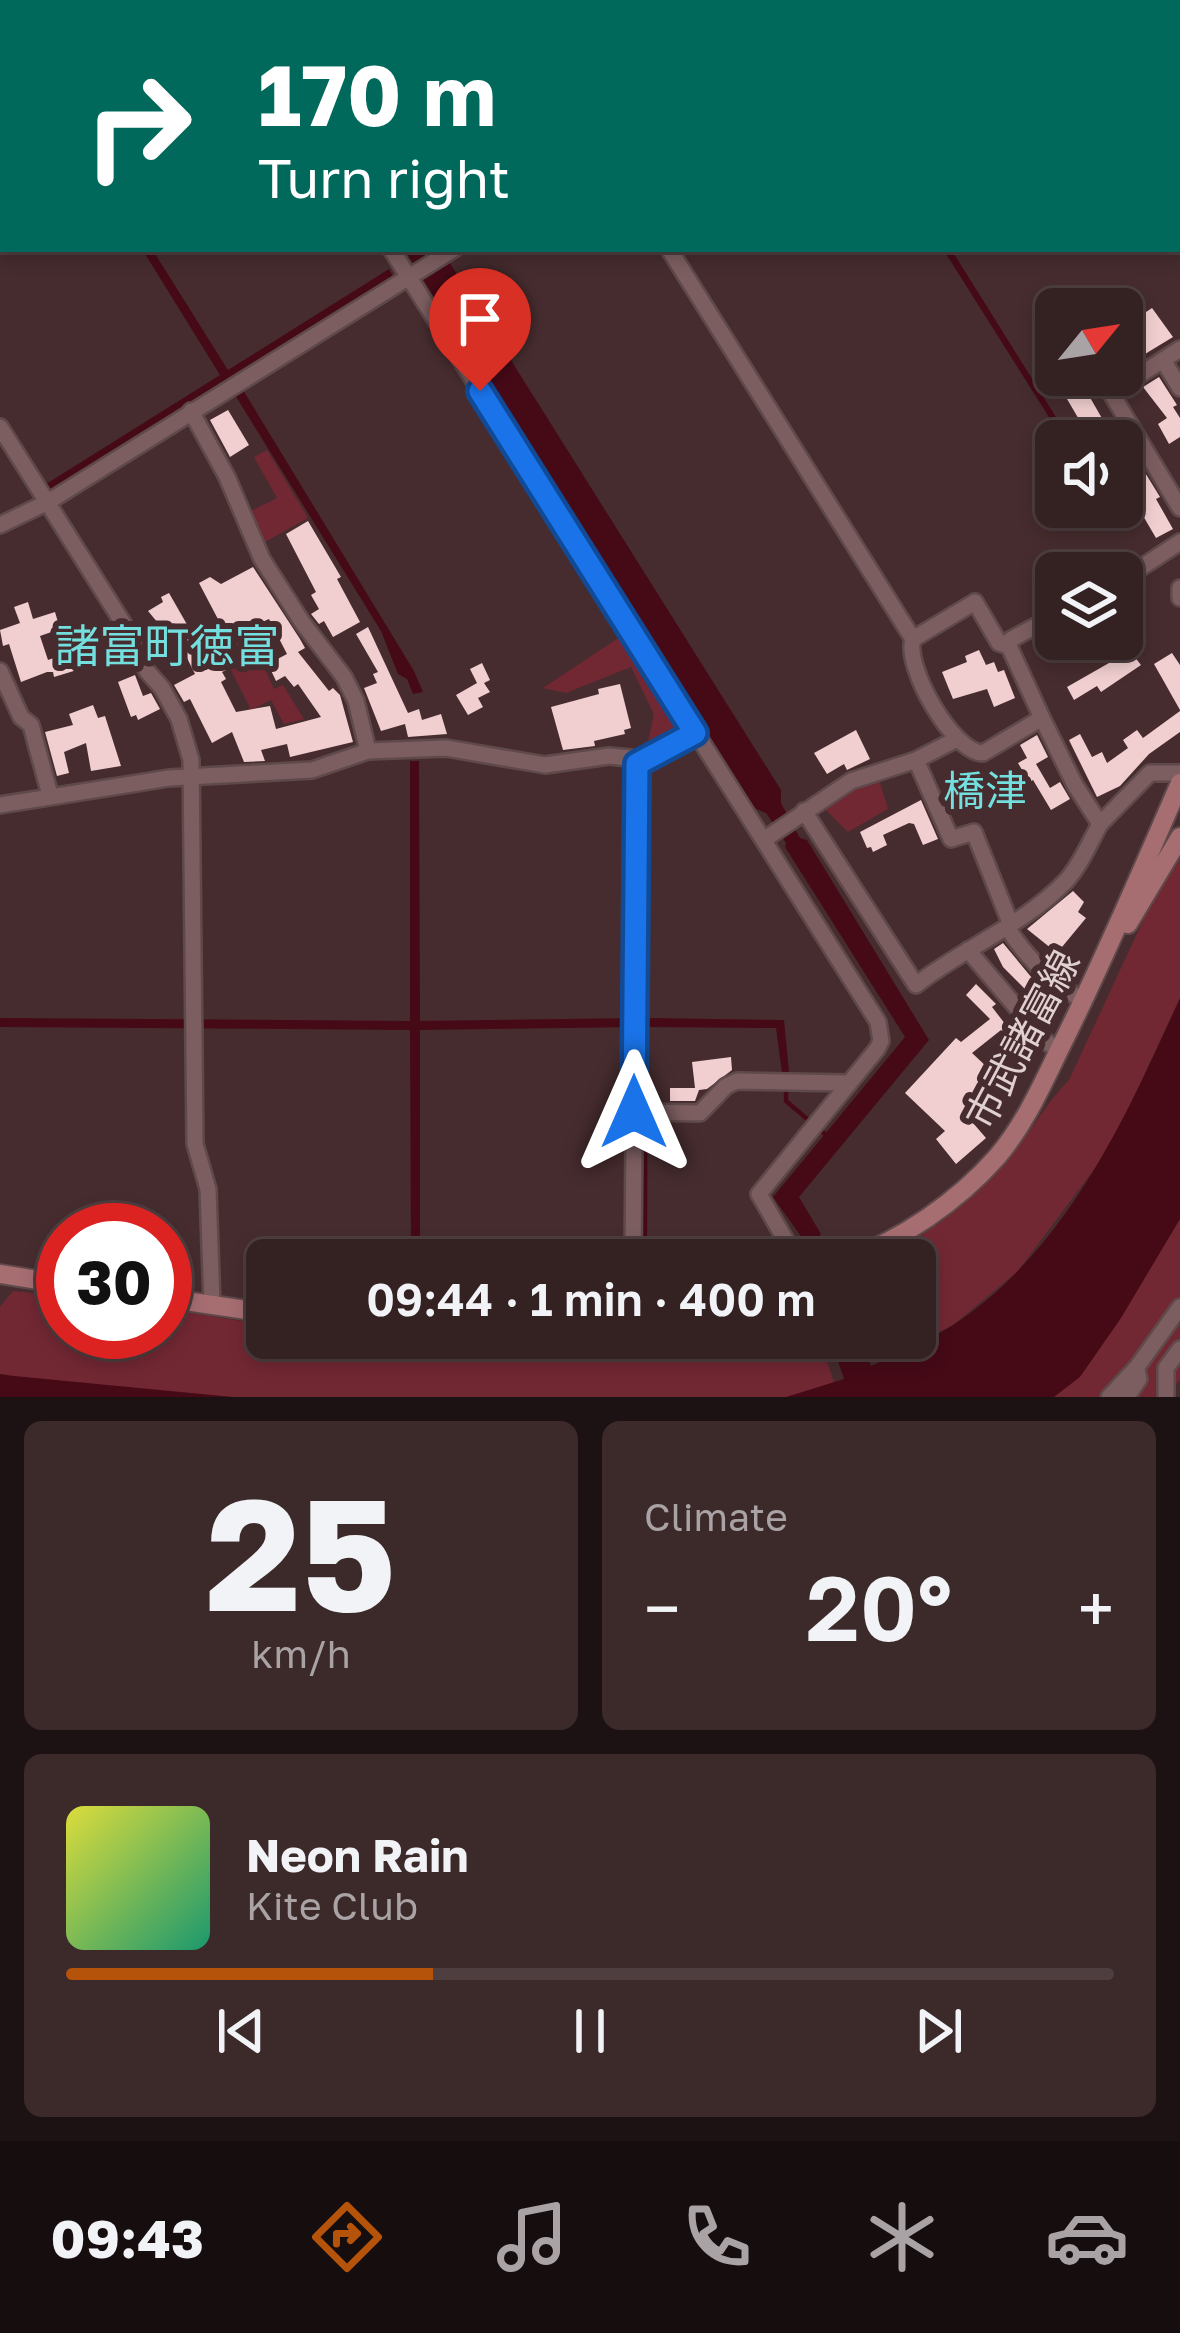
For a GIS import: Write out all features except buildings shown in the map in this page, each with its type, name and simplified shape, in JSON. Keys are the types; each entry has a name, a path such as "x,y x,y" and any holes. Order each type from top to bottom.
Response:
{"main road":[{"name":"市武諸富線","path":"891,1239 947,1204 997,1156 1027,1114 1100,969 1180,783"},
{"path":"1100,969 1180,837"},
{"path":"0,1274 36,1280"},
{"path":"192,1302 246,1310"}],"street":[{"path":"393,252 695,733 769,836 878,1022 881,1041 759,1194 785,1239"},
{"path":"0,525 48,502 449,252"},
{"path":"671,252 913,639 913,663 955,740 973,753 983,753 1042,718"},
{"path":"1180,350 1112,392 1180,508"},
{"path":"1163,360 1180,388"},
{"path":"191,411 227,477 262,559 344,677 356,701 368,752"},
{"path":"0,427 179,719 193,780 195,1144 208,1189 212,1305"},
{"path":"1143,566 1180,542"},
{"path":"1180,588 1180,598"},
{"path":"913,639 975,602 999,643 1009,646"},
{"path":"1035,626 1010,640 1009,646 1075,784 1100,824"},
{"path":"0,671 21,717 31,725 50,795"},
{"path":"637,764 695,733"},
{"path":"769,836 851,781 916,760 955,740"},
{"path":"0,805 169,778 312,770 368,752 446,748 545,765 608,756 630,758 637,764 635,1025 640,1112 634,1239"},
{"path":"916,760 951,838 974,832 1020,949 1055,984 1084,1000"},
{"path":"802,813 916,985 1009,926 1068,880 1100,824 1150,773 1180,773"},
{"path":"968,950 1058,1051"},
{"path":"640,1112 700,1113 726,1086 737,1082 849,1083"},
{"path":"1109,1397 1180,1307"},
{"path":"1166,1397 1166,1368 1180,1349"},
{"path":"1127,1397 1138,1379 1137,1367"}],"shaded area":[{"path":"144,252 154,252 228,370 389,269 393,276 47,492 43,486 220,375"},
{"path":"406,252 443,252 781,790 781,803 800,838 807,840 929,1040 799,1197 821,1234 817,1239 803,1239 773,1197 905,1037 766,813 754,808"},
{"path":"945,252 953,252 1035,383 1035,395"},
{"path":"243,390 423,692 413,694 407,679 398,674 381,631 235,395"},
{"path":"1036,396 1043,396 1058,420 1051,420"},
{"path":"267,450 308,518 263,543 247,513 277,498 254,457"},
{"path":"626,633 686,728 645,756 654,714 631,667 566,693 543,688"},
{"path":"250,636 274,689 283,685 304,719 284,724 271,700 251,710 221,650"},
{"path":"410,761 419,761 420,1021 639,1018 640,801 648,801 648,1018 784,1020 789,1072 782,1073 776,1028 648,1027 647,1239 639,1239 639,1027 420,1030 420,1239 411,1239 410,1030 0,1027 0,1018 410,1021"},
{"path":"877,773 888,809 848,832 823,807"},
{"path":"1180,852 1180,998 1110,1148 1017,1272 953,1325 936,1333 936,1239 915,1239 962,1206 991,1178 1069,1080 1154,897"},
{"path":"1180,998 1180,1219 1080,1377 1054,1397 786,1397 844,1379 837,1359 868,1359 871,1366 886,1359 936,1359 936,1335 993,1294 1061,1220 1138,1089"},
{"path":"1180,1219 1180,1379 1166,1397 1028,1397"},
{"path":"13,1291 36,1293 36,1359 192,1359 192,1313 246,1322 246,1359 826,1359 834,1382 845,1379 837,1397 99,1397 0,1385 0,1307"},
{"path":"0,1374 14,1376 233,1397 0,1397"}],"waterway":[{"path":"786,1086 786,1101 825,1134"}],"district":[{"name":"諸富町徳富","path":"167,645"},
{"name":"橋津","path":"985,790"}],"route":[{"path":"480,391 695,733 637,764 634,1112"}]}
